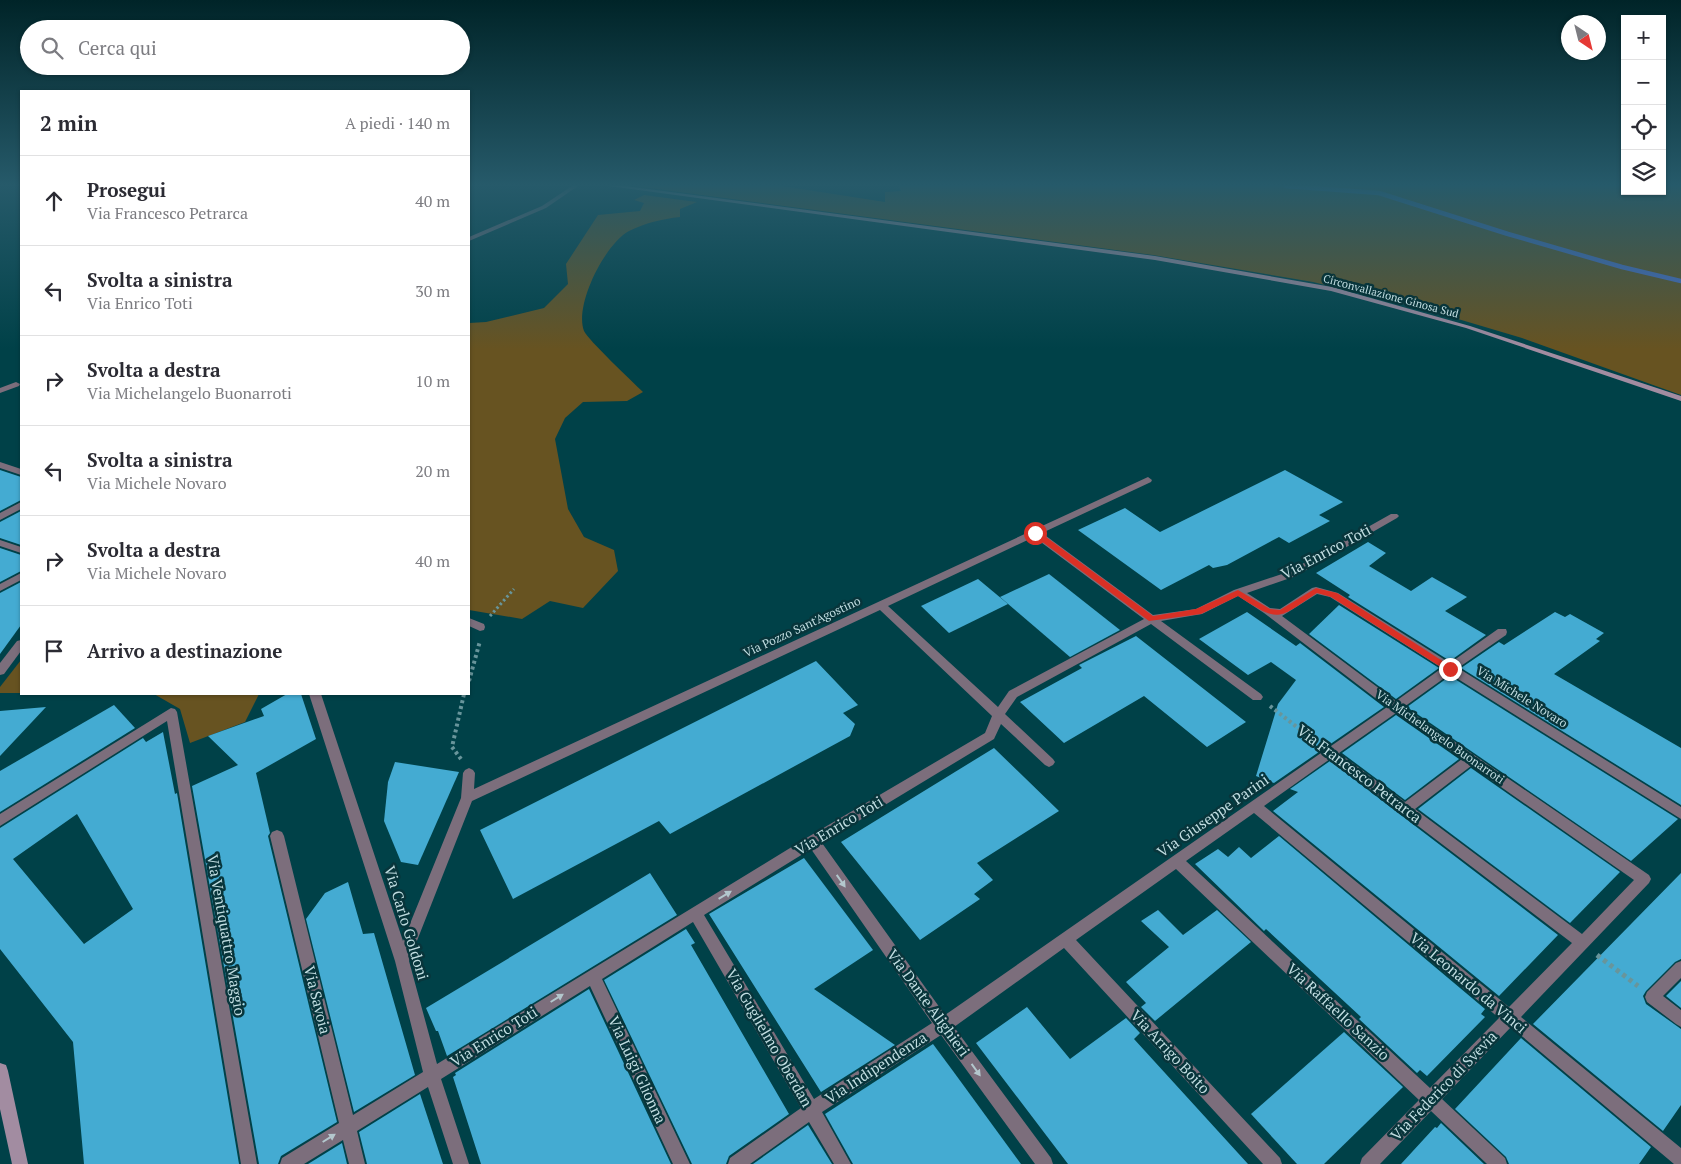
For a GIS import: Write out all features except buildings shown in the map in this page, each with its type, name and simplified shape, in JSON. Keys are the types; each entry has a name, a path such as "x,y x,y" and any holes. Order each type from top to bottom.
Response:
{"main road":[{"name":"Circonvallazione Ginosa Sud","path":"1021,240 1155,258 1332,289 1468,327 1681,399"},
{"path":"0,1071 20,1164"}],"street":[{"path":"0,391 16,384"},
{"path":"0,465 20,472"},
{"name":"Via Pozzo Sant'Agostino","path":"466,798 1148,480"},
{"path":"0,517 20,506"},
{"name":"Via Enrico Toti","path":"288,1164 813,841 990,736 999,714 1013,694 1152,619 1198,612 1238,592 1292,574 1394,516"},
{"path":"1035,533 1257,697"},
{"path":"0,543 20,550"},
{"path":"0,588 20,577"},
{"name":"Via Michele Novaro","path":"1268,611 1282,612 1316,590 1334,595 1681,814"},
{"name":"Via Michelangelo Buonarroti","path":"1238,592 1268,611 1396,707 1644,879"},
{"path":"881,605 1049,762"},
{"path":"470,622 480,627"},
{"name":"Via Giuseppe Parini","path":"943,1025 1502,632"},
{"path":"0,671 20,645"},
{"name":"Via Carlo Goldoni","path":"315,695 402,961 432,1075 461,1164"},
{"name":"Via Ventiquattro Maggio","path":"0,820 170,712 249,1164"},
{"name":"Via Francesco Petrarca","path":"1331,753 1583,943"},
{"path":"1405,809 1471,759"},
{"path":"402,961 466,798 469,773"},
{"name":"Via Leonardo da Vinci","path":"1255,806 1681,1160"},
{"name":"Via Savoia","path":"277,836 357,1164"},
{"name":"Via Dante Alighieri","path":"813,841 943,1025 1045,1164"},
{"name":"Via Raffaello Sanzio","path":"1177,860 1499,1164"},
{"name":"Via Federico di Svevia","path":"1368,1164 1644,879"},
{"name":"Via Guglielmo Oberdan","path":"695,913 843,1164"},
{"name":"Via Arrigo Boito","path":"1065,940 1274,1164"},
{"path":"1681,968 1652,997 1681,1019"},
{"name":"Via Luigi Glionna","path":"593,976 682,1164"},
{"name":"Via Indipendenza","path":"736,1164 812,1110 943,1025"},
{"path":"1678,1164 1681,1160"}],"path":[{"path":"464,695 452,747 469,773"},
{"name":"Via Francesco Petrarca","path":"1257,697 1331,753"},
{"path":"1583,943 1652,997"}],"shaded area":[{"path":"581,240 618,240 610,248 594,276 583,306 582,320 587,336 643,392 627,401 583,402 565,418 555,439 568,509 584,537 614,550 618,571 583,608 550,601 522,619 470,610 470,323 486,322 544,308 568,284 566,264"},
{"path":"1043,240 1681,240 1681,395 1522,338 1421,308 1313,282 1153,255"},
{"path":"20,661 20,693 0,693 0,687"},
{"path":"156,695 258,695 245,722 190,743 180,709"}],"waterway":[{"path":"1530,240 1622,267 1681,281"}],"route":[{"path":"1035,533 1152,619 1198,612 1238,592 1268,611 1282,612 1316,590 1334,595 1450,669"}]}
